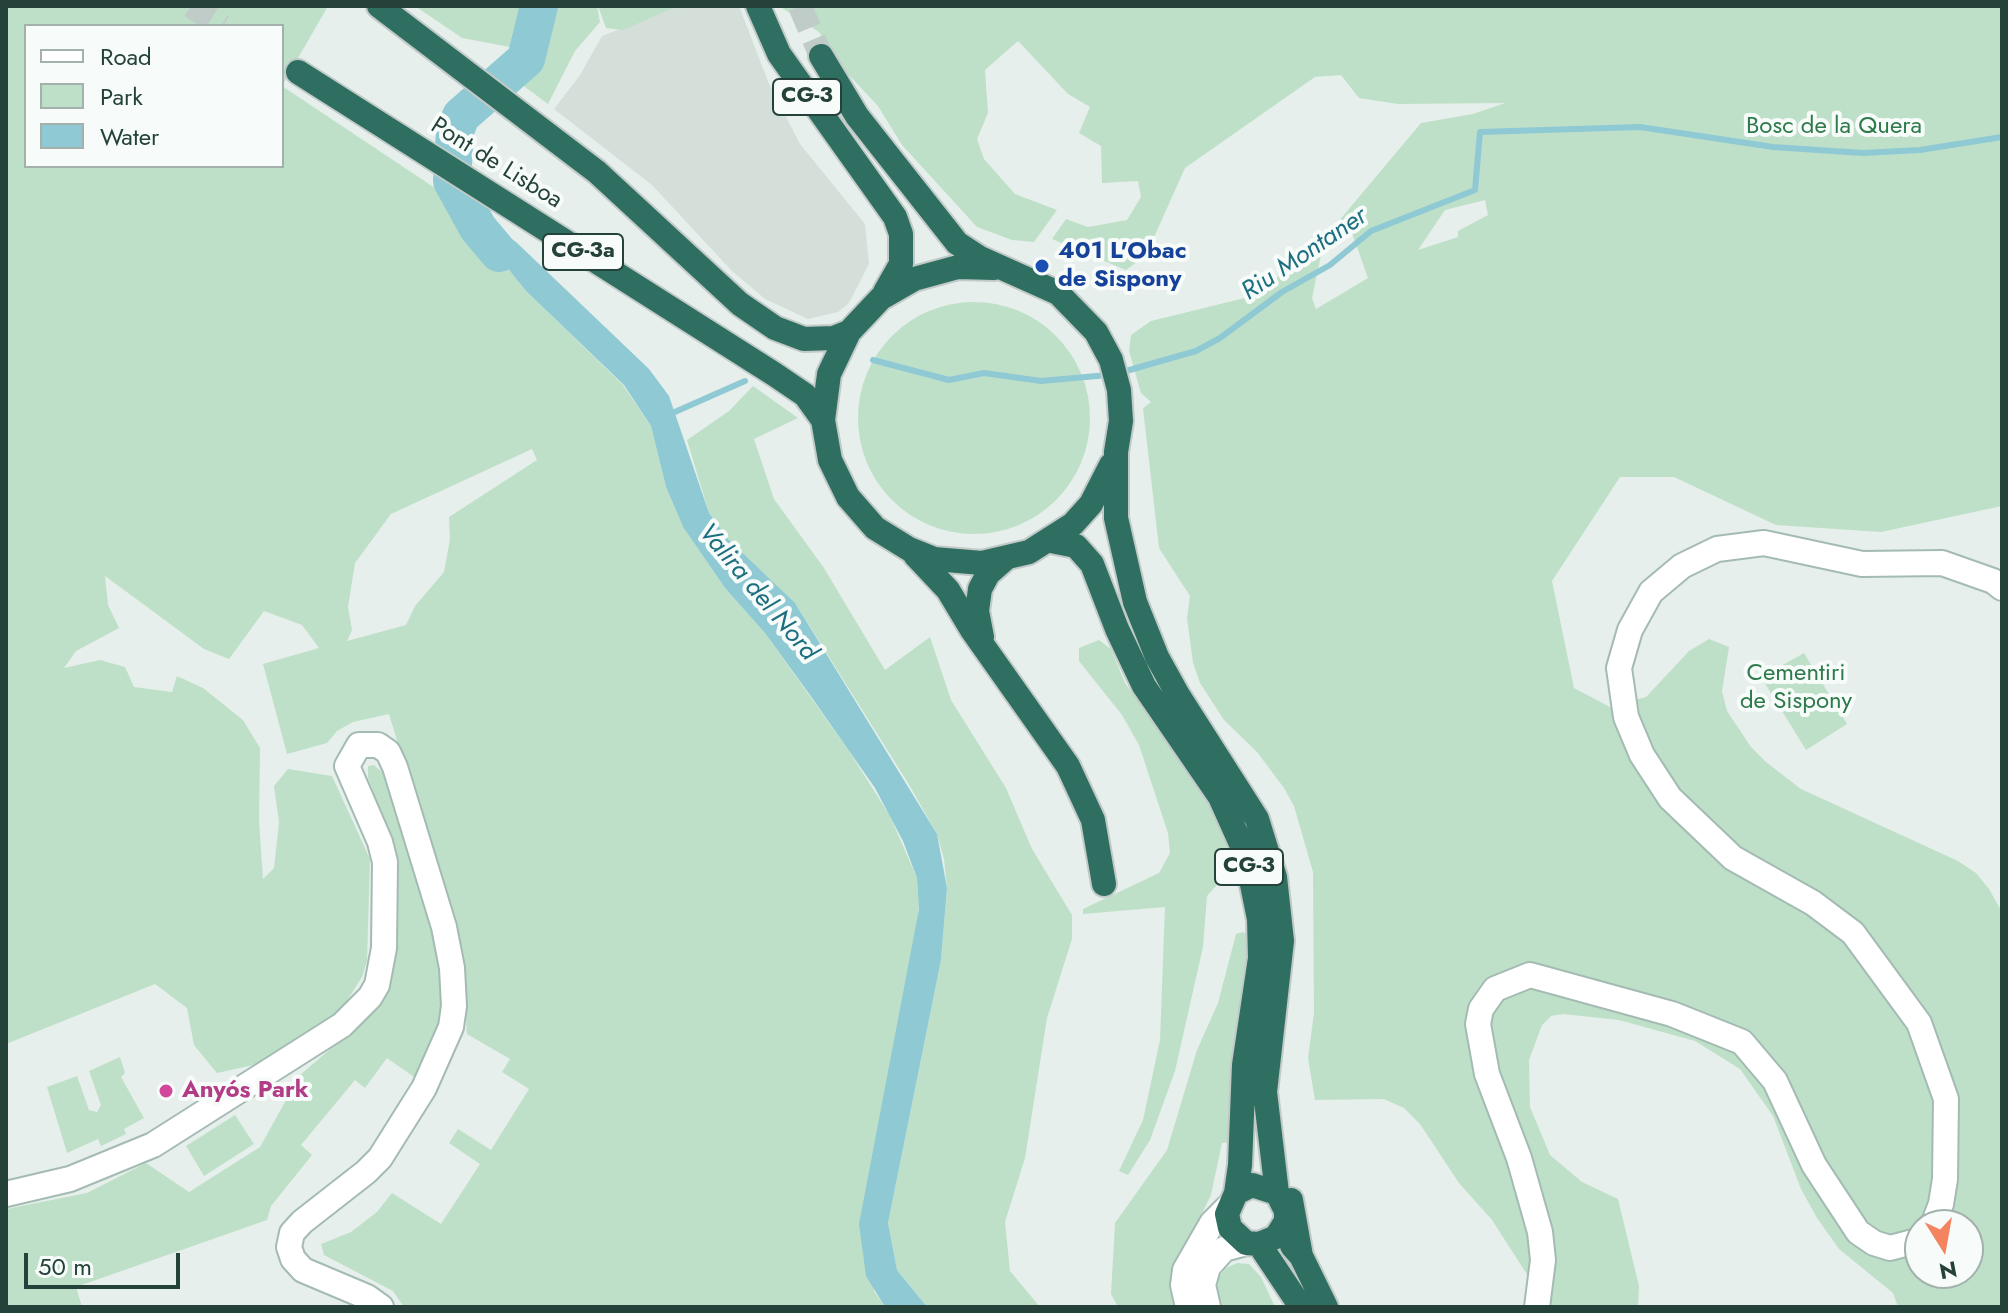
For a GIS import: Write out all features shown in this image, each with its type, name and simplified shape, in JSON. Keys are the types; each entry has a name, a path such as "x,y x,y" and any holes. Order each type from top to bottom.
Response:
{"highway":[{"name":"CG-3","path":"758,6 779,54 895,217 901,234 901,264 881,298 849,332 829,374 823,420 830,460 848,497 875,528 909,549 958,563 1005,559 1051,541 1091,504 1105,481 1116,452"},
{"name":"Pont de Lisboa","path":"387,12 597,172 740,304 775,328 804,339 834,338 849,332"},
{"name":"CG-3","path":"821,56 857,116 933,216 967,250 1058,293 1096,332 1111,360 1119,390 1121,421 1116,452 1116,518 1127,571 1157,657 1178,695 1248,800 1268,849 1281,912 1282,941 1265,1092 1277,1193 1286,1211 1282,1230 1301,1256 1326,1307"},
{"name":"Pont de Lisboa","path":"298,72 774,374 805,395 823,420"},
{"name":"CG-3","path":"881,298 936,271 981,266 1008,271"},
{"name":"CG-3","path":"1051,541 1076,546 1086,555 1144,686 1231,815 1249,867 1261,939 1244,1065 1242,1137 1232,1200"},
{"path":"909,549 939,578 1049,734 1082,792 1093,820 1104,884"},
{"path":"990,653 980,633 977,611 980,589 988,574 1005,559"},
{"name":"CG-3","path":"1275,1166 1290,1194 1301,1256"},
{"path":"1277,1193 1252,1185 1232,1200 1230,1228 1253,1243 1301,1307"},
{"path":"1253,1243 1276,1237 1282,1230"}],"main road":[{"path":"1939,1209 1945,1179 1946,1099 1919,1023 1853,933 1813,903 1733,858 1670,798 1642,755 1626,717 1619,668 1630,630 1651,592 1682,566 1717,549 1764,543 1862,564 1942,563 1993,581 2002,588"},
{"path":"6,1194 70,1179 153,1145 342,1025 370,997 377,985 384,948 385,862 380,842 347,766 359,745 378,745 388,752 395,767 444,927 452,968 454,1006 451,1027 424,1088 380,1158 302,1222 292,1233 289,1247 293,1259 303,1270 367,1297 381,1307"},
{"path":"1537,1307 1543,1260 1540,1232 1519,1158 1487,1074 1478,1024 1481,1009 1495,989 1530,975 1672,1014 1742,1042 1775,1081 1814,1165 1858,1232 1874,1243 1890,1248 1904,1244"},
{"path":"1188,1307 1183,1285 1185,1270 1200,1242 1232,1200"},
{"path":"1208,1307 1203,1285 1208,1267 1224,1249 1253,1243"}],"shaded area":[{"path":"678,6 739,6 769,84 800,144 865,224 869,264 849,303 838,312 808,319 765,299 732,271 652,185 554,109 580,75 602,36"}],"green space":[{"path":"6,6 328,6 284,83 284,24 24,24 24,168 284,168 284,87 453,200 526,291 623,385 651,426 666,487 683,527 725,588 765,633 849,751 890,816 917,878 919,906 874,1291 885,1307 404,1307 393,1291 324,1255 321,1244 351,1232 377,1212 392,1193 441,1224 480,1164 449,1143 458,1129 491,1150 529,1089 502,1072 510,1059 467,1034 463,970 449,912 389,714 353,722 337,731 327,743 287,754 263,664 319,648 302,625 264,611 229,659 204,649 105,576 108,605 119,628 76,651 64,668 100,660 125,667 134,687 172,692 177,676 203,688 243,720 260,748 259,821 263,879 274,868 279,822 274,786 288,769 332,776 370,859 367,961 362,977 338,1015 267,1062 217,1073 194,1045 187,1008 155,984 6,1044","holes":["532,449 537,460 449,517 450,539 444,572 415,606 406,625 347,641 352,630 348,607 355,563 391,514"]},
{"path":"415,6 532,6 520,45 510,47 462,38"},
{"path":"550,6 597,6 600,22 575,51 548,104 521,84 546,38"},
{"path":"598,6 678,6 623,30 606,28"},
{"name":"Bosc de la Quera","path":"779,6 2002,6 2002,506 1881,532 1776,525 1674,477 1620,477 1552,581 1574,688 1610,707 1646,697 1689,651 1709,639 1729,647 1722,691 1727,711 1751,747 1766,762 1801,789 1958,861 1976,873 1989,889 2002,912 2002,1307 1898,1307 1893,1293 1839,1249 1817,1218 1801,1189 1773,1116 1740,1069 1695,1041 1619,1020 1563,1014 1551,1016 1542,1025 1529,1060 1530,1107 1550,1155 1582,1182 1618,1199 1639,1286 1638,1307 1548,1307 1492,1220 1459,1183 1420,1124 1404,1108 1384,1099 1315,1100 1308,1058 1314,1013 1313,872 1294,806 1284,788 1257,752 1224,720 1200,683 1193,663 1187,618 1190,596 1159,548 1143,408 1151,402 1141,393 1129,351 1131,335 1151,321 1249,297 1292,267 1321,255 1312,298 1316,309 1368,278 1352,233 1338,222 1421,123 1473,114 1505,103 1398,104 1359,98 1341,75 1315,77 1185,168 1146,255 1126,270 1052,239 1066,219 1088,227 1127,220 1141,197 1138,181 1102,183 1101,146 1079,133 1090,107 1068,94 1018,41 985,70 988,113 977,139 984,159 1015,194 1057,210 1034,242 1012,240 977,227 902,145 878,106 847,73 819,32","holes":["1485,200 1488,215 1458,231 1458,237 1418,250 1445,210"]},
{"path":"974,302 1019,310 1039,321 1056,336 1071,353 1082,373 1090,418 1082,463 1071,483 1056,500 1039,515 1019,526 974,534 929,526 909,515 892,500 877,483 866,463 858,418 866,373 877,353 892,336 909,321 929,310"},
{"path":"753,386 798,418 754,439 774,499 824,568 885,670 930,637 951,700 1006,788 1032,849 1072,915 1072,939 1047,1018 1025,1158 1005,1222 1010,1271 1040,1307 927,1307 897,1270 888,1223 941,960 947,888 944,859 937,834 908,783 797,606 729,540 709,513 687,440 729,411"},
{"path":"1099,640 1111,649 1125,683 1198,785 1227,833 1234,866 1207,896 1203,947 1175,1071 1150,1140 1128,1175 1119,1171 1143,1120 1160,1040 1165,907 1083,914 1083,909 1159,873 1170,853 1168,833 1139,745 1122,715 1079,661 1079,648"},
{"name":"Cementiri de Sispony","path":"1804,653 1847,724 1806,750 1761,677"},
{"path":"374,765 383,773 395,803 425,899 443,976 444,997 439,1024 423,1064 414,1077 387,1058 365,1088 355,1080 301,1145 312,1155 271,1206 267,1220 76,1287 82,1307 6,1307 6,1209 87,1193 146,1163 189,1192 260,1147 300,1075 370,1015 383,989 387,830 368,778 368,766"},
{"path":"1236,934 1247,934 1248,960 1231,1076 1233,1142 1222,1143 1211,1195 1174,1269 1172,1294 1177,1307 1118,1307 1111,1294 1115,1223 1167,1150 1197,1050 1218,1003"},
{"path":"120,1057 125,1073 121,1077 144,1118 124,1129 126,1134 101,1146 98,1139 67,1153 47,1087 77,1076 89,1110 97,1112 101,1105 89,1071"},
{"path":"235,1115 254,1144 204,1176 186,1146"},
{"path":"1237,1263 1249,1264 1261,1277 1275,1307 1222,1307 1216,1293 1218,1278 1226,1268"}],"water":[{"path":"532,6 549,6 546,38 521,84 496,64 520,45"},
{"path":"453,200 516,242 649,369 669,396 709,513 729,540 795,603 937,834 947,888 941,960 888,1223 897,1270 927,1307 885,1307 866,1276 859,1224 919,909 917,878 903,841 875,788 810,695 765,633 725,588 683,527 666,487 651,426 624,385 526,291"}],"waterway":[{"name":"Valira del Nord","path":"499,253 478,228 452,181 455,131 461,116 526,59 539,6"},
{"name":"Riu Montaner","path":"1119,373 1196,351 1220,338 1282,292 1330,265 1371,231 1475,190 1480,132 1640,127 1773,147 1863,153 1920,150 2002,137"},
{"name":"Riu Montaner","path":"873,360 949,380 984,373 1041,381 1108,375"},
{"name":"Riu Montaner","path":"668,415 745,381"}],"tunnel":[{"path":"191,6 220,24"},
{"path":"800,6 821,56"}],"place":[{"name":"401 L'Obac de Sispony","path":"1042,266"},
{"name":"Anyós Park","path":"166,1091"}]}
